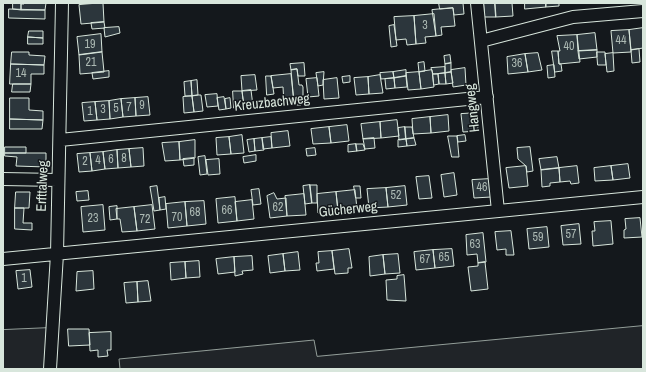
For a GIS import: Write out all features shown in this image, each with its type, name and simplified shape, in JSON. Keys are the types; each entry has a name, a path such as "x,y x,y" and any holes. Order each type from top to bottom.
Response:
{"street":[{"name":"Erfttalweg","path":"50,369 56,254 57,180 60,140 62,3"},
{"name":"Hangweg","path":"477,3 498,211"},
{"path":"481,41 573,17 643,11"},
{"name":"Kreuzbachweg","path":"60,140 487,97"},
{"path":"3,179 57,180"},
{"name":"Gücherweg","path":"3,259 643,197"}],"shaded area":[{"path":"643,326 643,369 120,369 119,359 314,340 317,356"},
{"path":"49,328 47,369 3,369 3,330"}],"building":[{"path":"13,3 24,4 21,4 21,10 13,9"},
{"path":"46,3 45,10 21,10 21,4"},
{"path":"103,3 104,22 81,24 79,5"},
{"path":"439,3 463,3 464,14 454,15 453,8 440,9"},
{"path":"484,3 495,3 496,17 485,17"},
{"path":"495,3 512,3 513,16 496,17"},
{"path":"525,3 546,3 546,7 525,9"},
{"path":"546,3 559,3 559,6 546,7"},
{"path":"453,8 455,26 441,27 442,35 436,36 432,10"},
{"path":"9,9 45,10 45,19 9,18"},
{"path":"434,14 436,36 425,37 426,43 416,44 414,16"},
{"path":"414,16 416,44 407,45 406,39 396,40 394,17"},
{"path":"104,22 105,28 92,29 91,23"},
{"path":"394,25 397,46 391,47 389,26"},
{"path":"119,27 120,33 105,37 104,28"},
{"path":"643,28 643,48 631,50 629,30"},
{"path":"629,30 631,52 613,53 611,31"},
{"path":"29,31 43,31 43,38 28,37"},
{"path":"595,33 597,50 578,51 577,35"},
{"path":"101,34 102,52 79,55 77,37"},
{"path":"577,35 580,62 559,64 558,51 560,51 557,36"},
{"path":"28,37 43,38 43,44 28,44"},
{"path":"639,49 640,62 632,63 631,50"},
{"path":"597,50 597,57 579,59 578,51"},
{"path":"552,51 558,51 559,64 561,64 562,71 555,72"},
{"path":"12,52 29,52 29,55 45,56 44,65 11,64"},
{"path":"102,52 104,72 80,74 79,55"},
{"path":"597,52 605,52 606,65 598,65"},
{"path":"538,53 542,70 528,72 525,54"},
{"path":"613,53 614,71 607,72 605,54"},
{"path":"525,54 528,72 508,74 507,57"},
{"path":"450,55 451,63 445,64 444,56"},
{"path":"424,62 425,71 419,72 418,63"},
{"path":"304,63 305,76 298,76 297,69 291,70 290,64"},
{"path":"451,63 451,72 445,73 445,64"},
{"path":"11,64 44,65 44,74 31,74 31,84 10,84"},
{"path":"554,65 555,77 548,78 547,66"},
{"path":"445,67 445,73 433,74 431,68"},
{"path":"465,68 466,85 453,87 451,70"},
{"path":"297,69 299,85 302,85 303,87 303,102 301,105 294,103 291,70"},
{"path":"406,70 406,76 394,78 393,72"},
{"path":"432,70 434,87 421,89 419,72"},
{"path":"109,71 109,77 93,79 92,73"},
{"path":"324,72 323,85 318,86 316,73"},
{"path":"393,72 394,78 381,79 380,73"},
{"path":"419,72 421,89 408,90 406,73"},
{"path":"451,72 453,83 446,84 445,73"},
{"path":"445,73 446,84 439,84 438,74"},
{"path":"291,74 294,103 284,104 283,87 273,88 271,76"},
{"path":"433,74 438,74 439,84 434,85"},
{"path":"255,75 257,90 242,91 241,76"},
{"path":"380,75 383,93 369,94 368,77"},
{"path":"266,76 271,76 274,94 267,95"},
{"path":"350,76 350,82 343,83 342,77"},
{"path":"406,76 407,87 395,88 394,78"},
{"path":"368,77 369,94 356,95 354,78"},
{"path":"317,78 319,96 308,97 306,79"},
{"path":"337,78 339,98 324,99 323,80"},
{"path":"394,78 395,88 386,89 385,79"},
{"path":"197,80 198,95 192,96 191,81"},
{"path":"191,81 192,96 185,96 184,82"},
{"path":"13,84 31,84 30,92 12,92"},
{"path":"251,90 253,106 244,107 242,91"},
{"path":"233,91 242,91 244,107 234,108"},
{"path":"217,94 218,106 207,107 205,95"},
{"path":"201,95 203,111 194,112 192,96"},
{"path":"192,96 194,112 184,113 183,97"},
{"path":"148,97 150,115 136,116 135,98"},
{"path":"224,97 226,109 219,110 217,98"},
{"path":"10,98 29,98 29,110 43,111 43,120 10,119"},
{"path":"135,98 136,116 123,117 121,99"},
{"path":"230,98 231,108 226,109 225,99"},
{"path":"121,99 123,117 110,119 109,101"},
{"path":"109,101 110,119 97,120 95,102"},
{"path":"95,102 97,120 84,121 82,103"},
{"path":"477,113 478,131 463,132 461,114"},
{"path":"448,115 449,131 431,133 430,117"},
{"path":"430,117 431,133 413,134 412,119"},
{"path":"10,119 43,120 42,129 10,129"},
{"path":"397,120 399,136 381,138 380,122"},
{"path":"380,122 381,138 363,139 361,124"},
{"path":"347,125 349,141 331,143 329,127"},
{"path":"329,127 331,143 313,144 311,129"},
{"path":"405,127 406,139 399,140 398,128"},
{"path":"405,127 412,127 414,138 406,139"},
{"path":"288,131 290,146 272,148 271,133"},
{"path":"242,135 244,153 231,154 229,137"},
{"path":"465,135 466,141 458,142 457,136"},
{"path":"448,136 457,136 459,157 452,157"},
{"path":"229,137 231,154 217,155 216,138"},
{"path":"271,137 272,148 263,149 262,138"},
{"path":"262,138 264,150 255,151 254,139"},
{"path":"374,138 375,148 365,149 363,139"},
{"path":"414,138 416,145 407,146 406,139"},
{"path":"254,139 255,151 249,152 247,140"},
{"path":"406,139 407,146 398,147 398,140"},
{"path":"195,140 195,158 180,160 179,142"},
{"path":"179,142 180,160 165,161 162,143"},
{"path":"356,144 357,151 348,152 348,145"},
{"path":"356,144 363,144 365,150 357,151"},
{"path":"5,147 26,147 26,153 5,153"},
{"path":"530,147 533,171 527,172 526,166 518,159 517,148"},
{"path":"143,148 144,166 131,167 129,149"},
{"path":"315,148 316,155 307,156 306,149"},
{"path":"129,149 131,167 118,168 117,150"},
{"path":"117,150 118,168 105,169 103,152"},
{"path":"103,152 105,169 92,171 90,153"},
{"path":"5,153 46,153 46,167 16,166 17,157 5,156"},
{"path":"90,153 92,171 79,172 77,154"},
{"path":"256,155 256,161 244,163 243,157"},
{"path":"205,156 207,174 200,175 198,157"},
{"path":"557,157 559,168 541,170 539,159"},
{"path":"194,158 194,165 184,166 183,159"},
{"path":"219,159 220,174 208,175 206,160"},
{"path":"628,164 630,178 613,180 611,166"},
{"path":"526,166 528,186 509,188 506,168"},
{"path":"577,166 579,183 571,184 570,181 560,182 559,168"},
{"path":"611,166 613,180 595,181 594,168"},
{"path":"559,168 560,182 550,183 550,186 542,187 541,170"},
{"path":"454,173 457,195 444,197 441,175"},
{"path":"429,176 432,198 419,199 416,177"},
{"path":"490,179 491,197 474,198 472,180"},
{"path":"310,185 317,185 317,203 312,203"},
{"path":"310,185 312,203 305,204 303,186"},
{"path":"157,186 160,210 154,211 150,187"},
{"path":"354,186 360,186 361,198 356,198"},
{"path":"405,186 407,205 388,207 386,188"},
{"path":"386,188 388,207 369,208 367,189"},
{"path":"259,189 261,204 253,205 251,190"},
{"path":"355,190 357,209 338,211 336,192"},
{"path":"88,191 89,200 77,201 76,192"},
{"path":"16,192 30,192 29,208 15,208"},
{"path":"336,192 338,211 318,213 317,194"},
{"path":"274,193 277,199 286,198 287,216 270,218 267,196"},
{"path":"304,194 306,215 287,216 285,196"},
{"path":"165,197 166,209 160,210 159,198"},
{"path":"235,197 237,221 218,223 216,199"},
{"path":"252,200 254,219 237,221 235,202"},
{"path":"204,201 206,224 187,226 185,202"},
{"path":"185,202 187,226 168,228 166,204"},
{"path":"103,205 105,230 83,232 81,207"},
{"path":"152,205 155,229 137,231 134,207"},
{"path":"117,206 117,219 110,220 109,207"},
{"path":"134,207 137,231 122,232 120,219 117,219 116,209"},
{"path":"15,208 24,208 23,223 32,223 32,230 15,229"},
{"path":"640,218 642,237 624,238 624,230 626,229 625,219"},
{"path":"611,221 613,244 593,246 592,231 595,231 594,222"},
{"path":"579,224 581,244 563,245 561,226"},
{"path":"547,227 549,247 529,249 527,229"},
{"path":"511,231 514,255 506,255 506,249 497,250 495,232"},
{"path":"483,233 486,262 478,263 477,254 467,255 466,235"},
{"path":"349,249 352,268 348,268 348,273 335,274 332,251"},
{"path":"452,249 454,266 435,268 433,250"},
{"path":"433,250 435,268 416,270 414,252"},
{"path":"332,251 334,269 317,271 316,263 319,263 318,252"},
{"path":"298,252 300,270 285,271 283,254"},
{"path":"283,254 285,271 270,273 268,256"},
{"path":"398,254 400,273 385,274 383,255"},
{"path":"383,255 385,274 370,276 369,257"},
{"path":"252,256 253,270 242,271 243,274 235,276 234,257"},
{"path":"234,257 235,272 218,274 216,259"},
{"path":"199,261 200,277 186,278 185,262"},
{"path":"185,262 186,278 171,280 170,263"},
{"path":"485,262 488,289 471,291 468,267 478,266 478,263"},
{"path":"30,270 32,287 18,289 16,271"},
{"path":"93,271 94,289 76,291 77,272"},
{"path":"404,275 406,301 387,300 386,280 397,279 397,276"},
{"path":"148,281 151,301 138,302 137,282"},
{"path":"137,282 138,302 126,303 124,283"},
{"path":"68,329 89,329 90,345 69,346"},
{"path":"111,332 111,350 107,350 108,356 98,357 98,350 90,351 89,333"}]}
